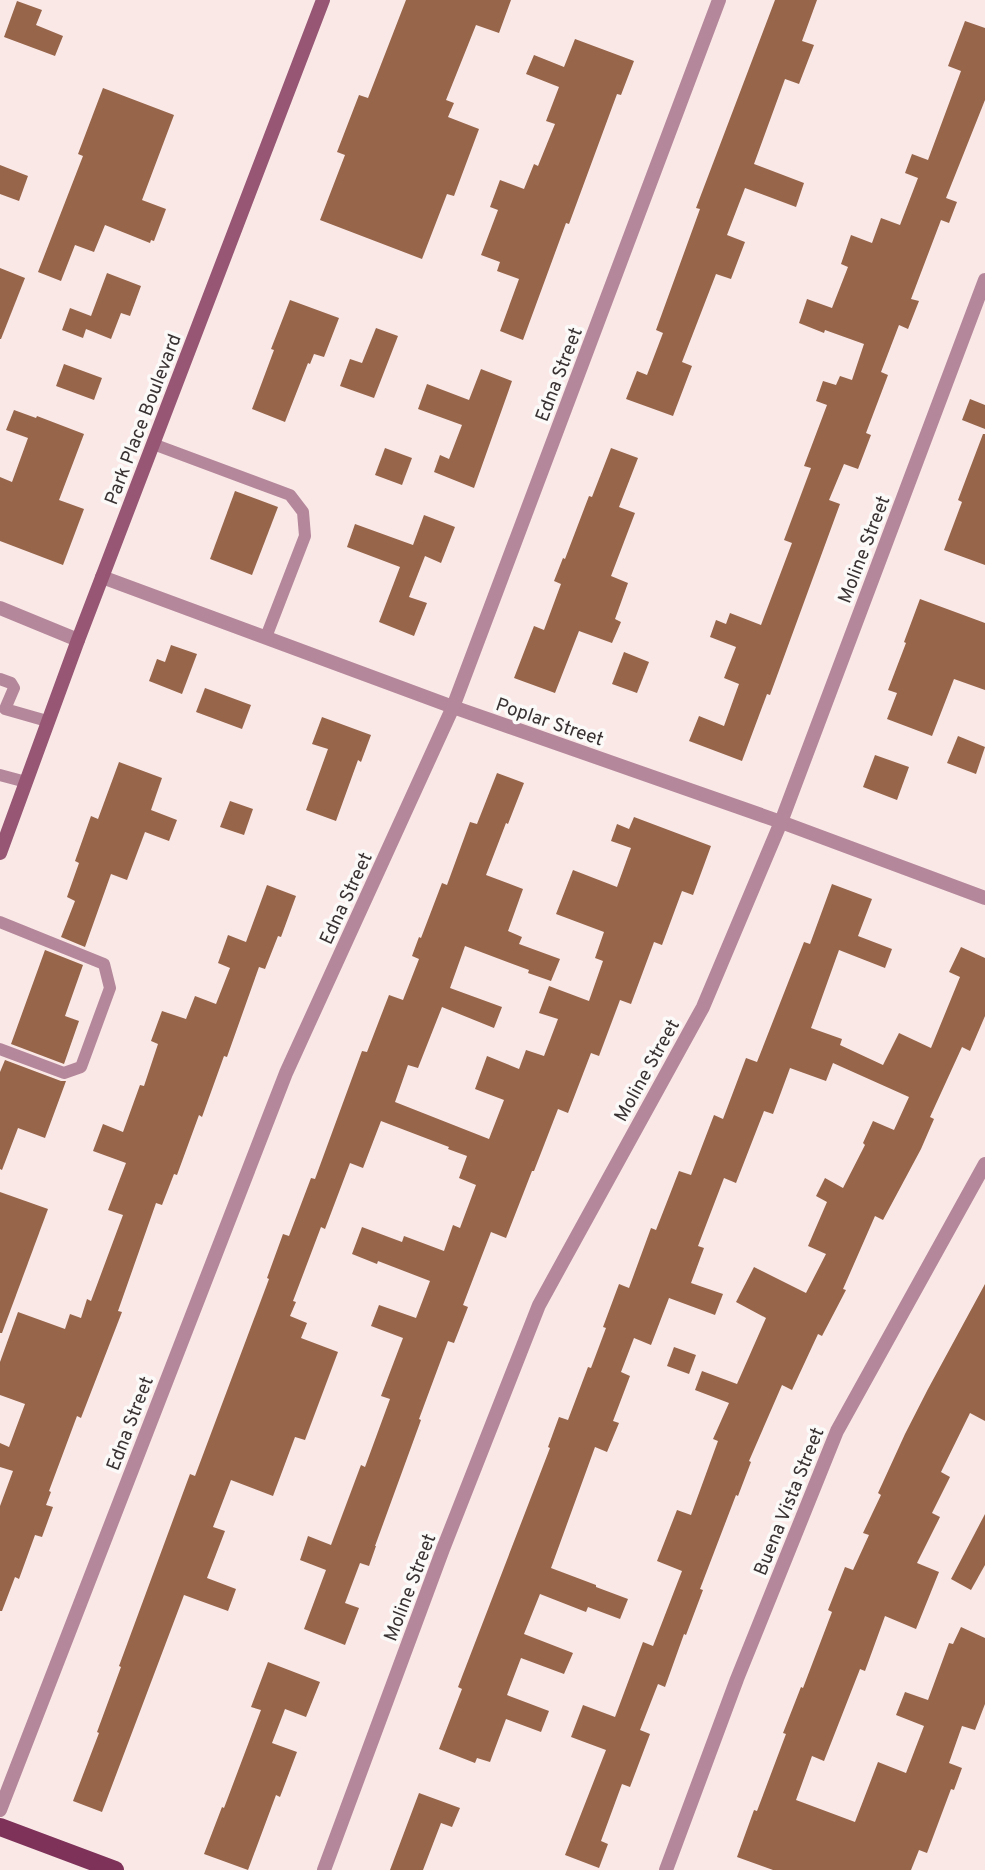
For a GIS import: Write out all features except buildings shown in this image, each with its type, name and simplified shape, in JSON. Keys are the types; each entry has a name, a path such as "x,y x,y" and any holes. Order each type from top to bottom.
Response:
{"main road":[{"name":"Park Place Boulevard","path":"0,853 3,837 323,0"},
{"path":"0,1827 115,1870"}],"street":[{"name":"Edna Street","path":"0,1810 286,1073 453,707 719,0"},
{"name":"Moline Street","path":"324,1870 443,1549 539,1305 703,1007 781,822 985,280"},
{"name":"Poplar Street","path":"102,577 453,707 781,822 985,898"},
{"path":"0,608 78,640"},
{"name":"Buena Vista Street","path":"666,1870 737,1679 837,1431 985,1164"}],"lane":[{"path":"153,444 290,495 303,512 305,536 266,638"},
{"path":"0,679 11,683 14,688 3,714 47,721"},
{"path":"0,775 26,782"},
{"path":"0,922 104,964 110,988 81,1067 64,1073 0,1049"}]}
